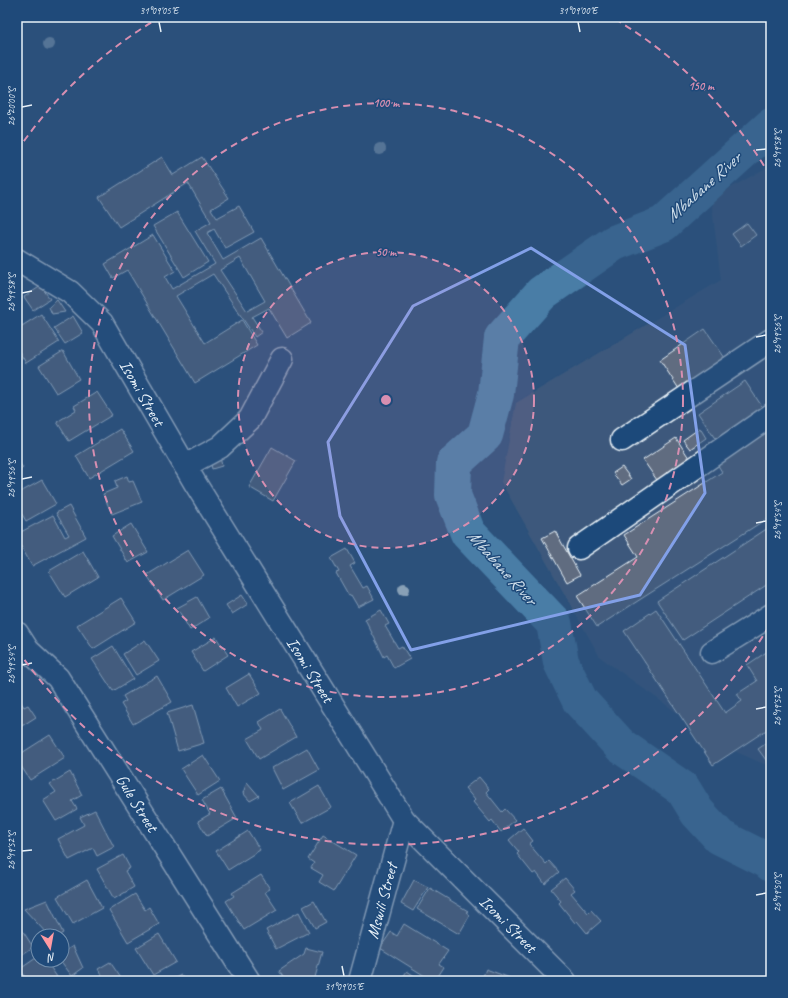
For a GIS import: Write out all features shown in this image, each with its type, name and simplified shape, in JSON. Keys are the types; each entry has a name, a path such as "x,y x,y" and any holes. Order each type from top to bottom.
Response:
{"street":[{"name":"Isomi Street","path":"17,260 70,292 102,322 185,466 404,820 565,981"},
{"path":"622,440 771,340"},
{"path":"185,466 220,447 250,419 282,359"},
{"path":"579,548 771,415"},
{"path":"712,652 771,615"},
{"name":"Gule Street","path":"21,643 58,678 249,981"},
{"name":"Mswili Street","path":"360,981 404,820"}],"highlighted area":[{"path":"531,248 685,345 705,493 640,595 411,650 340,516 328,442 413,306"}],"shaded area":[{"path":"771,165 771,767 723,746 600,657 501,482 516,403 721,280 711,199"}],"building":[{"path":"162,157 173,175 202,157 229,198 211,209 217,218 239,206 254,232 225,248 214,229 207,233 223,260 261,238 311,323 287,338 269,308 252,317 262,332 255,337 213,274 176,296 205,343 242,320 257,345 195,383 127,270 113,278 105,264 153,235 175,271 165,277 172,289 215,264 195,231 211,222 188,183 119,227 99,197","holes":["240,258 265,301 247,311 220,270"]},
{"path":"177,212 208,262 184,277 153,226"},
{"path":"747,223 756,235 741,246 732,234"},
{"path":"41,286 50,299 33,310 24,297"},
{"path":"57,300 65,312 52,314 49,307"},
{"path":"41,314 59,342 26,363 17,348 17,329"},
{"path":"73,316 83,333 65,344 54,328"},
{"path":"705,329 727,361 681,392 660,360"},
{"path":"63,351 79,379 56,393 39,366"},
{"path":"745,381 763,408 716,440 698,413"},
{"path":"97,392 112,415 69,441 57,422 76,410 74,406"},
{"path":"771,427 771,516 597,627 577,596 638,557 624,535 722,472 716,462"},
{"path":"700,428 706,438 690,449 683,440"},
{"path":"120,429 134,451 89,478 76,456"},
{"path":"676,438 691,461 659,483 643,460"},
{"path":"272,447 296,461 273,501 249,487"},
{"path":"220,457 222,466 212,469 210,460"},
{"path":"17,459 23,468 17,472"},
{"path":"622,467 631,479 622,485 613,473"},
{"path":"127,476 129,482 133,481 142,502 112,514 103,494 117,488 115,481"},
{"path":"42,480 56,504 26,521 17,506 17,494"},
{"path":"69,506 86,537 32,566 17,539 17,534 53,515 65,537 69,535 56,513"},
{"path":"131,524 148,552 128,563 112,536"},
{"path":"771,526 771,582 683,640 657,601"},
{"path":"555,531 580,575 567,582 542,538"},
{"path":"347,549 355,563 350,566 363,588 367,586 374,599 358,607 351,595 349,596 336,573 339,572 331,558"},
{"path":"188,550 204,575 163,600 147,575"},
{"path":"83,551 98,577 65,597 49,571"},
{"path":"242,595 248,604 232,614 226,605"},
{"path":"197,597 209,618 190,630 177,608"},
{"path":"121,598 136,622 93,649 77,625"},
{"path":"656,609 725,713 742,701 737,694 757,681 747,665 771,649 771,727 713,765 624,631"},
{"path":"381,610 389,624 385,626 398,648 402,646 410,659 394,668 387,655 384,657 365,619"},
{"path":"216,637 228,655 203,671 191,652"},
{"path":"145,640 159,661 136,675 123,654"},
{"path":"113,646 133,679 113,691 92,659"},
{"path":"249,674 261,693 237,707 226,688"},
{"path":"157,676 172,702 133,724 121,704 126,701 123,696"},
{"path":"17,696 24,707 28,705 36,717 17,729"},
{"path":"193,705 204,743 178,751 167,713"},
{"path":"280,709 296,737 259,759 247,739 263,730 259,722"},
{"path":"50,735 65,758 30,780 17,760 17,756"},
{"path":"771,740 771,767 758,749"},
{"path":"307,748 319,770 283,790 272,768"},
{"path":"203,755 220,781 198,795 181,769"},
{"path":"70,772 82,795 72,801 77,809 56,821 43,800 56,792 50,784"},
{"path":"479,777 489,789 486,792 502,812 505,809 515,820 501,832 492,820 490,822 473,802 475,800 465,788"},
{"path":"247,782 259,796 250,801 243,793"},
{"path":"319,786 331,807 302,823 290,803"},
{"path":"221,789 237,818 207,836 198,821 210,814 202,800"},
{"path":"95,810 114,847 97,856 93,848 69,860 58,839 84,825 80,817"},
{"path":"523,828 533,841 529,844 546,864 549,861 559,872 545,884 536,872 533,874 517,854 519,852 509,840"},
{"path":"248,831 260,850 228,870 216,851"},
{"path":"323,835 356,855 334,891 319,882 323,875 311,868 314,863 308,859"},
{"path":"123,855 130,868 125,871 134,887 114,899 97,869"},
{"path":"261,875 270,889 265,892 277,910 244,930 226,901 234,896 232,893"},
{"path":"565,878 575,890 571,893 588,913 591,910 601,921 587,933 577,921 575,923 559,903 561,901 551,889"},
{"path":"87,880 102,908 73,924 57,897"},
{"path":"414,880 428,887 413,911 401,904"},
{"path":"430,888 468,911 466,912 470,915 459,934 417,909"},
{"path":"135,894 145,910 149,907 159,924 128,942 109,910"},
{"path":"47,900 61,928 42,928 24,909"},
{"path":"314,901 326,922 315,928 303,907"},
{"path":"299,912 309,932 276,949 266,930"},
{"path":"17,922 30,942 30,949 17,958"},
{"path":"404,924 448,951 439,964 444,967 435,981 380,948 391,932 397,936"},
{"path":"159,934 176,962 153,975 136,948"},
{"path":"73,946 83,968 72,976 66,968 70,968 70,948"},
{"path":"306,948 322,952 314,981 286,981 279,971 304,954"},
{"path":"30,962 30,968 51,968 57,977 51,981 27,981 20,969"},
{"path":"110,962 123,981 106,981 98,969"},
{"path":"19,969 27,981 17,981 17,970"},
{"path":"486,969 510,978 509,981 481,981"},
{"path":"407,971 422,981 400,981"},
{"path":"181,975 185,981 169,981"}],"waterway":[{"name":"Mbabane River","path":"771,126 663,224 614,243 542,293 502,338 496,394 485,435 454,463 453,495 468,533 554,623 561,662 580,701 621,746 683,789 697,812 720,837 768,861 771,864"}]}
